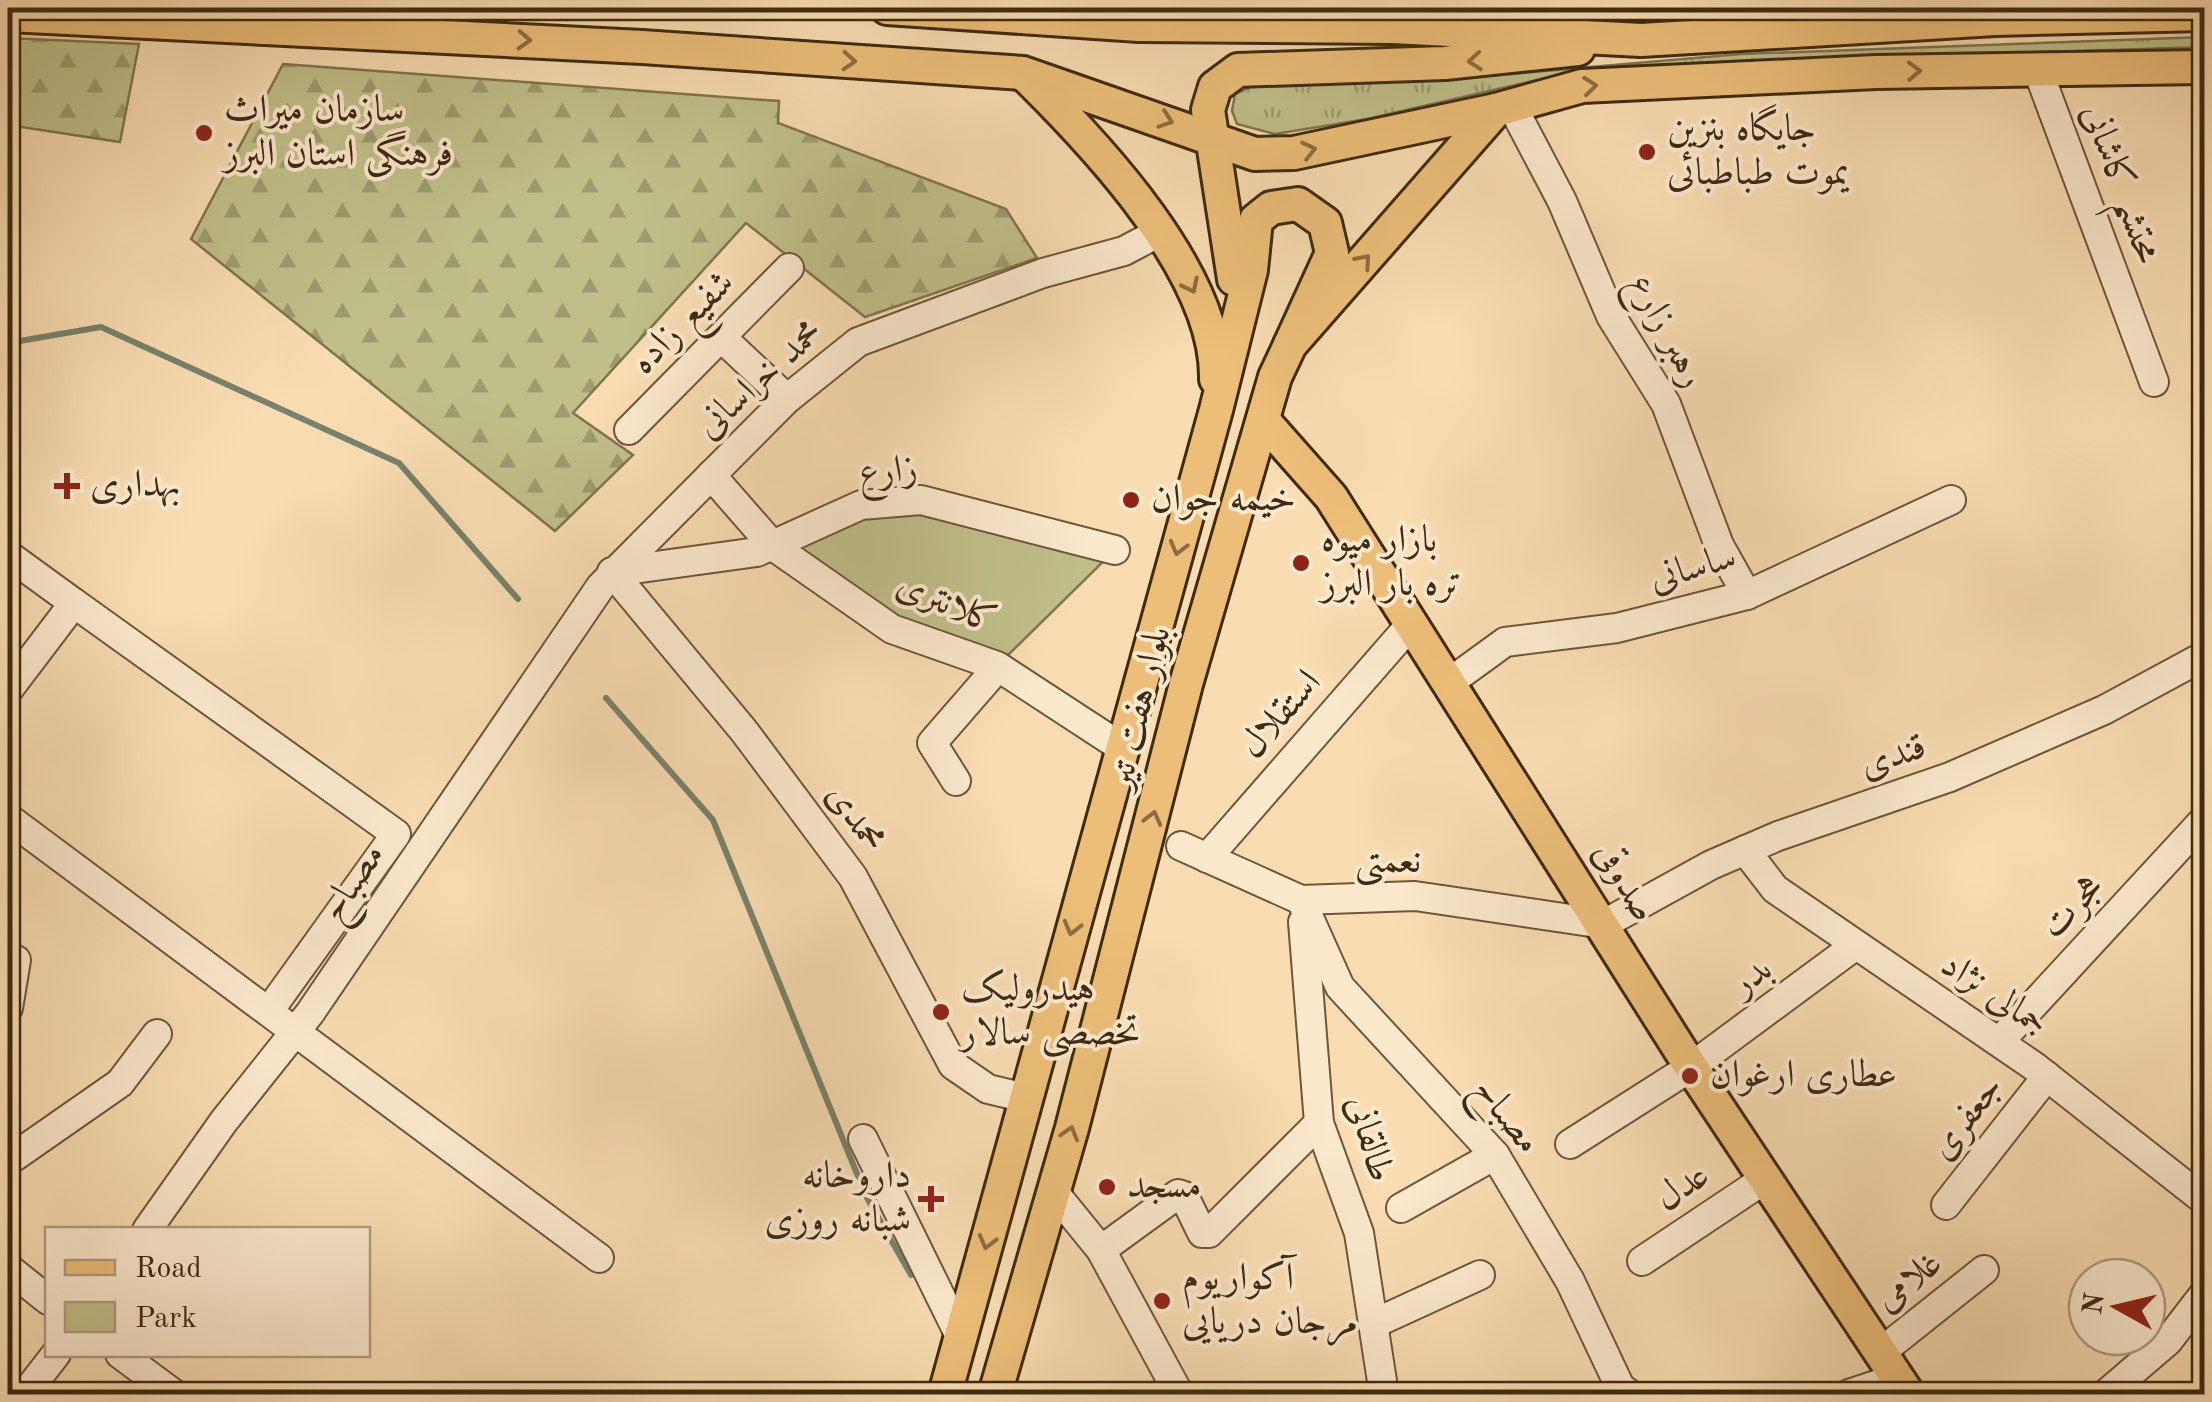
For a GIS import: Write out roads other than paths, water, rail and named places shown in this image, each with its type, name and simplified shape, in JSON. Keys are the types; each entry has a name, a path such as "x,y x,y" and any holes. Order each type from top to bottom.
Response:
{"main road":[{"path":"887,8 1385,17 1642,40"},
{"path":"1239,318 1208,110 1215,87 1238,70 1445,64 1642,40 1995,19 2204,14"},
{"path":"8,15 624,46 1023,73 1255,154 1294,153 1504,108 1582,86 2037,68 2204,68"},
{"name":"بلوار هفت تیر","path":"1023,73 1098,148 1186,274 1208,322 1216,362 1216,410"},
{"name":"بلوار هفت تیر","path":"1290,344 1504,108"},
{"name":"بلوار هفت تیر","path":"945,1394 1216,410 1239,318 1256,220 1271,208 1298,204 1325,224 1332,253 1290,344 1262,420 1186,684 1053,1191 999,1379"},
{"name":"صدوقی","path":"1262,420 1331,496 1691,1067 1895,1375"},
{"path":"974,1290 980,1308 991,1317 1006,1316 1020,1304"},
{"path":"959,1342 996,1346 999,1379"}],"street":[{"name":"محتشم کاشانی","path":"2037,68 2154,382"},
{"name":"رهبر زارع","path":"1504,108 1562,200 1611,316 1666,404 1720,545 1747,595"},
{"name":"محمد خراسانی","path":"612,572 788,398 858,342 1043,273 1124,251 1158,233"},
{"name":"شفیع زاده","path":"630,430 789,268"},
{"path":"722,338 788,398"},
{"name":"کلانتری","path":"711,475 774,546 892,629 998,668 1121,748"},
{"name":"زارع","path":"612,572 693,564 774,546 861,506 921,500 1115,550"},
{"name":"ساسانی","path":"1450,682 1506,642 1616,628 1747,595 1951,500"},
{"path":"8,555 396,834 269,1011"},
{"name":"مصباح","path":"149,1227 224,1121 296,1030 612,572"},
{"name":"محمدی","path":"612,572 744,731 852,877 953,1065 988,1089 1026,1098"},
{"path":"8,690 74,603"},
{"name":"استقلال","path":"1207,858 1412,623"},
{"path":"956,781 932,743 998,668"},
{"name":"قندی","path":"1604,924 1745,850 1950,777 2197,669"},
{"path":"8,818 600,1258"},
{"name":"هجرت","path":"1999,1042 2202,822"},
{"name":"نعمتی","path":"1181,846 1301,900 1414,896 1604,924"},
{"name":"جمالی نژاد","path":"1745,850 1775,888 2047,1076 2204,1199"},
{"name":"مصباح","path":"1301,900 1340,986 1495,1155 1570,1281 1620,1387 1628,1394"},
{"name":"طالقانی","path":"1301,900 1319,1123 1359,1233 1385,1394"},
{"name":"بدر","path":"1691,1067 1856,946"},
{"path":"8,1008 16,960"},
{"path":"8,1161 120,1083 157,1034"},
{"path":"1570,1144 1691,1067"},
{"name":"جعفری","path":"1946,1205 2047,1076"},
{"path":"1101,1250 1178,1194 1202,1232 1210,1233 1319,1123"},
{"path":"863,1139 959,1342"},
{"path":"1359,1233 1495,1155"},
{"name":"عدل","path":"1642,1260 1765,1178"},
{"path":"1053,1191 1101,1250 1178,1394"},
{"path":"8,1268 45,1298"},
{"name":"غلامی","path":"1849,1394 1895,1375 1984,1270"},
{"path":"1373,1324 1480,1275"},
{"path":"2106,1394 2168,1341 2204,1294"},
{"path":"25,1394 54,1357"},
{"path":"124,1357 174,1394"}],"waterway":[{"path":"8,343 101,327 399,463 518,599"},
{"path":"606,698 713,820 866,1196 911,1275"}],"place":[{"name":"سازمان میراث فرهنگی استان البرز","path":"204,133"},
{"name":"جایگاه بنزین یموت طباطبائی","path":"1647,152"},
{"name":"بهداری","path":"67,486"},
{"name":"خیمه جوان","path":"1131,500"},
{"name":"بازار میوه تره بار البرز","path":"1301,563"},
{"name":"هیدرولیک تخصصی سالار","path":"941,1012"},
{"name":"عطاری ارغوان","path":"1690,1076"},
{"name":"مسجد","path":"1107,1187"},
{"name":"داروخانه شبانه روزی","path":"931,1199"},
{"name":"آکواریوم مرجان دریایی","path":"1162,1301"}]}
